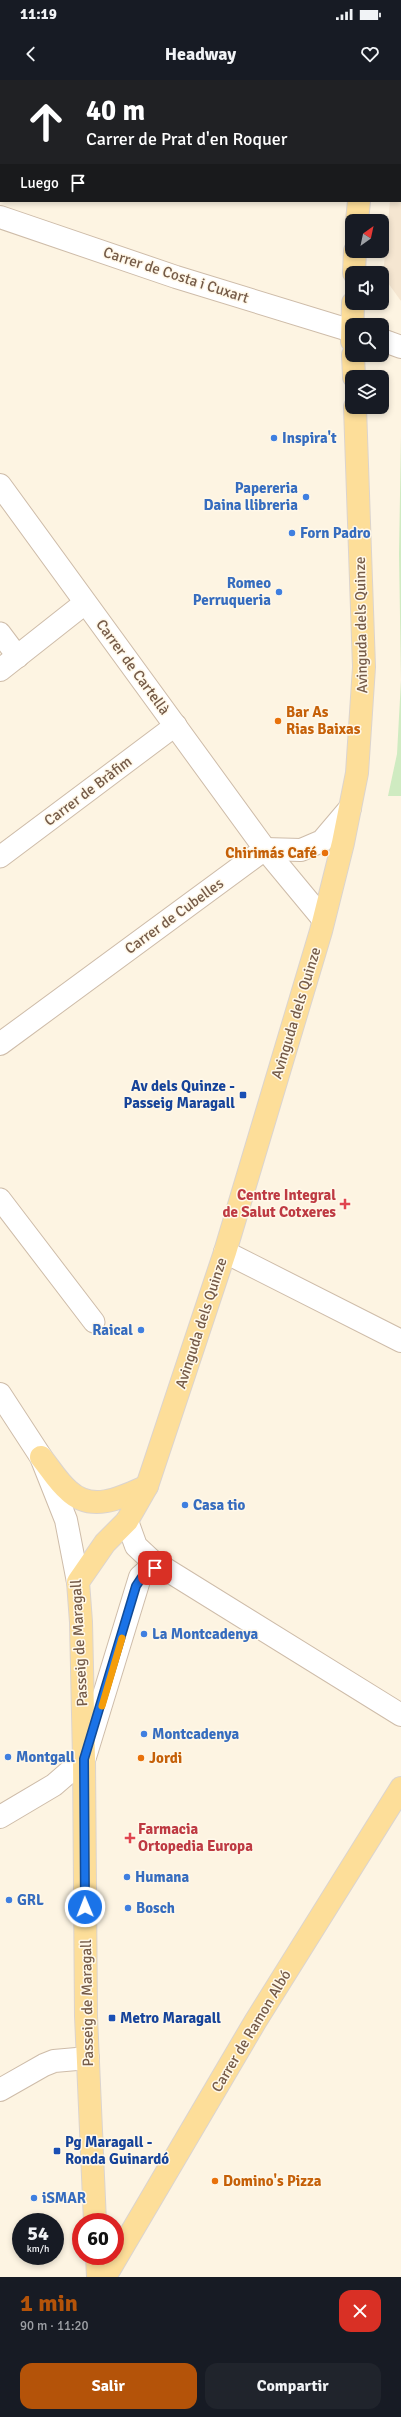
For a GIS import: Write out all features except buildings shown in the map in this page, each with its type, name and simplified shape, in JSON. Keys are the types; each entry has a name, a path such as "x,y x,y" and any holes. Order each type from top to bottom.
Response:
{"main road":[{"path":"358,214 359,202"},
{"name":"Avinguda dels Quinze","path":"78,1582 105,1543 127,1521 147,1486 225,1252 323,920 350,808 357,773 364,667 355,414"},
{"path":"41,1457 68,1490 84,1500 108,1501 147,1486"},
{"name":"Passeig de Maragall","path":"78,1582 81,1622 84,1759 88,2058 95,2213"},
{"name":"Carrer de Ramon Albó","path":"105,2277 255,2022 401,1788"},
{"path":"97,2265 98,2277"}],"street":[{"name":"Carrer de Costa i Cuxart","path":"0,217 176,277 345,329"},
{"path":"389,343 401,347"},
{"name":"Carrer de Cartellà","path":"0,485 265,849 323,920"},
{"path":"0,670 85,603"},
{"path":"0,633 18,657"},
{"name":"Carrer de Bràfim","path":"0,857 176,726"},
{"path":"265,849 302,850 322,841 350,808"},
{"name":"Carrer de Cubelles","path":"0,1044 265,849"},
{"path":"0,1199 94,1322"},
{"path":"225,1252 401,1342"},
{"name":"Passeig de Maragall","path":"0,1394 41,1457 66,1520 78,1582"},
{"path":"127,1521 136,1546 165,1570 401,1715"},
{"path":"0,1817 54,1785 84,1759 140,1577 150,1568 165,1570"},
{"path":"0,2090 44,2065 54,2061 88,2058"}],"shaded area":[{"path":"390,202 401,202 401,301 389,284 389,266 384,266 385,258 389,258"}],"green space":[{"path":"401,436 401,680 399,554"},
{"path":"401,680 401,796 388,796 397,754"}],"slow traffic":[{"path":"102,1706 122,1638"}],"place":[{"name":"Inspira't","path":"274,438"},
{"name":"Papereria Daina llibreria","path":"306,497"},
{"name":"Forn Padro","path":"292,533"},
{"name":"Romeo Perruqueria","path":"279,592"},
{"name":"Bar As Rias Baixas","path":"278,721"},
{"name":"Chirimás Café","path":"325,853"},
{"name":"Av dels Quinze - Passeig Maragall","path":"243,1095"},
{"name":"Centre Integral de Salut Cotxeres","path":"345,1204"},
{"name":"Raical","path":"141,1330"},
{"name":"Casa tio","path":"185,1505"},
{"name":"La Montcadenya","path":"144,1634"},
{"name":"Montcadenya","path":"144,1734"},
{"name":"Montgall","path":"8,1757"},
{"name":"Jordi","path":"141,1758"},
{"name":"Farmacia Ortopedia Europa","path":"130,1838"},
{"name":"Humana","path":"127,1877"},
{"name":"GRL","path":"9,1900"},
{"name":"Bosch","path":"128,1908"},
{"name":"Metro Maragall","path":"112,2018"},
{"name":"Pg Maragall - Ronda Guinardó","path":"57,2151"},
{"name":"Domino's Pizza","path":"215,2181"},
{"name":"iSMAR","path":"34,2198"}],"route":[{"path":"85,1907 84,1759 120,1647 136,1586 140,1577 146,1571 150,1568 155,1568"}]}
